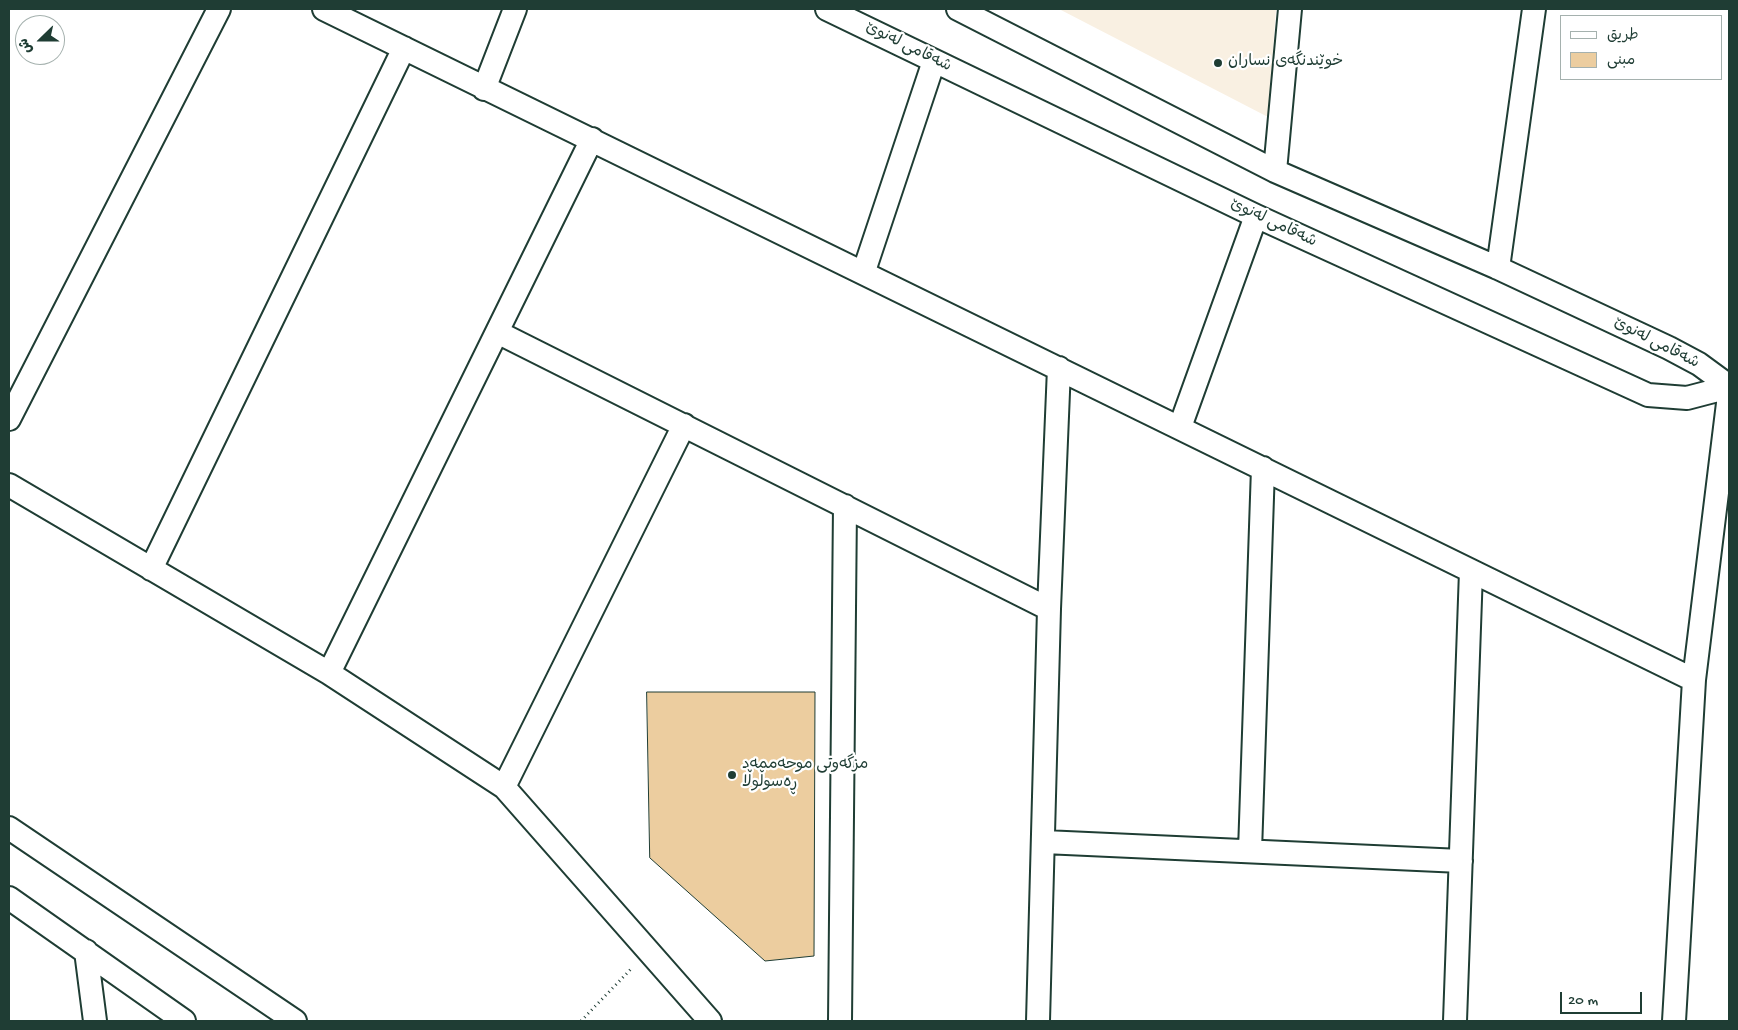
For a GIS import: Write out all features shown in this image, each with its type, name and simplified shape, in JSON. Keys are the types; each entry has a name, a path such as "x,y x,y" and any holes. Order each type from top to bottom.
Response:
{"street":[{"path":"9,419 220,9"},
{"path":"324,9 864,271 1694,680"},
{"path":"484,88 514,9"},
{"name":"شەقامی لەنوێ","path":"827,9 1256,216 1648,395 1687,398 1729,386"},
{"name":"شەقامی لەنوێ","path":"958,9 1275,171 1498,268 1677,352 1729,386"},
{"path":"1275,171 1290,9"},
{"path":"1498,268 1534,9"},
{"path":"151,569 404,48"},
{"path":"864,271 934,61"},
{"path":"329,673 592,139"},
{"path":"1180,427 1256,216"},
{"path":"497,332 1049,609"},
{"path":"1038,1021 1049,609 1059,368"},
{"path":"1674,1021 1694,680 1729,395"},
{"path":"504,787 684,425"},
{"path":"1250,851 1263,468"},
{"path":"9,485 329,673 504,787 647,952 710,1021"},
{"path":"840,1021 844,506"},
{"path":"1455,1021 1471,571"},
{"path":"9,828 295,1021"},
{"path":"1044,842 1461,861"},
{"path":"9,898 184,1021"},
{"path":"86,951 95,1021"}],"path":[{"path":"581,1021 647,952"}],"shaded area":[{"name":"خوێندنگەی نساران","path":"1059,9 1276,9 1268,117"}],"building":[{"name":"مزگەوتی موحەممەد ڕەسوڵوڵا","path":"647,692 815,692 814,956 765,961 650,858"}],"place":[{"name":"خوێندنگەی نساران","path":"1218,63"},
{"name":"مزگەوتی موحەممەد ڕەسوڵوڵا","path":"732,775"}]}
